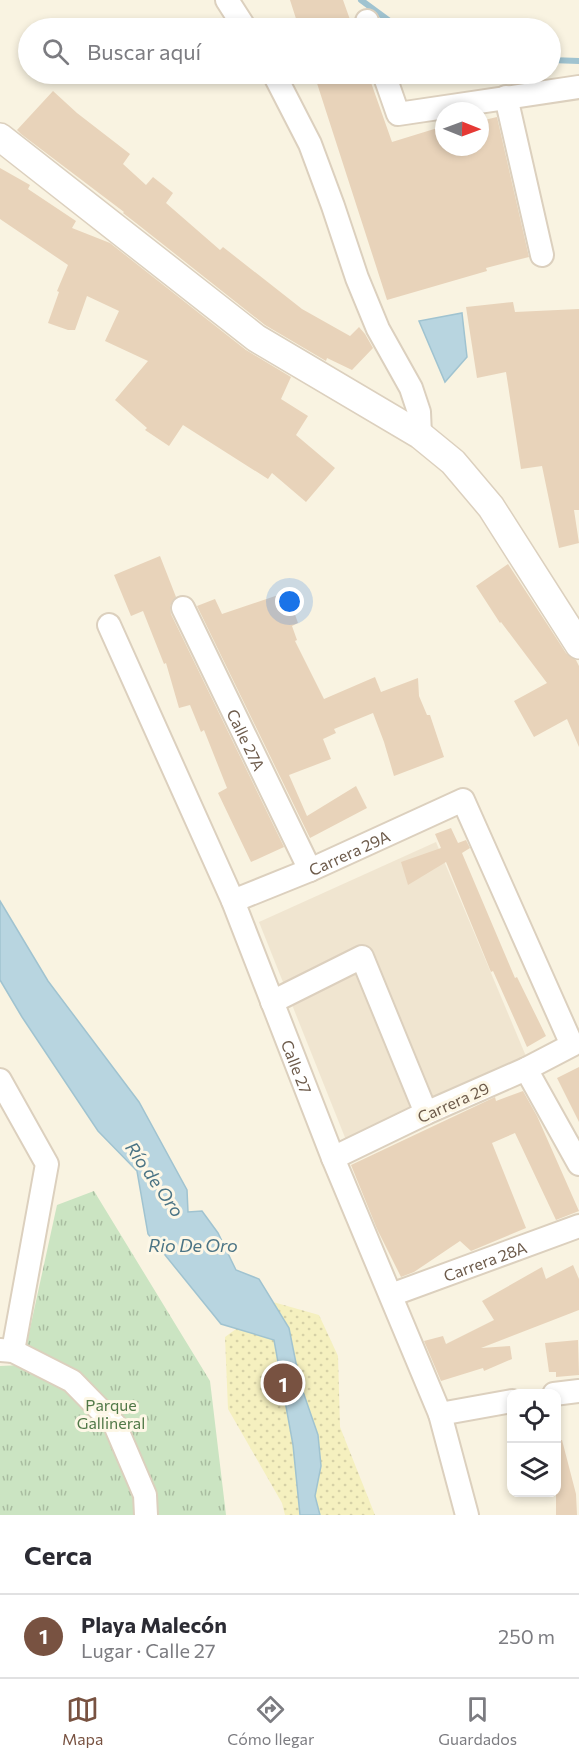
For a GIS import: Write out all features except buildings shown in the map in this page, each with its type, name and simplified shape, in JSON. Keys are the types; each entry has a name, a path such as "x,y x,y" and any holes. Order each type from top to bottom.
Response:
{"street":[{"path":"228,0 240,18"},
{"path":"279,84 310,144 357,278 378,329 411,388 419,412 420,435"},
{"path":"388,84 398,114 579,87"},
{"path":"506,97 542,255"},
{"path":"0,137 256,338 420,435 453,462 491,507 572,617 579,645"},
{"name":"Calle 27A","path":"183,608 310,870"},
{"name":"Calle 27","path":"109,625 233,901 333,1158 440,1414 467,1515"},
{"name":"Carrera 29A","path":"233,901 310,870 464,800 572,1045"},
{"path":"272,1002 362,957 426,1113"},
{"name":"Carrera 29","path":"333,1158 426,1113 526,1069 572,1045"},
{"path":"526,1069 579,1164"},
{"path":"0,1080 47,1164 7,1351 72,1381 115,1425 145,1495 147,1515"},
{"name":"Carrera 28A","path":"391,1295 579,1226"},
{"path":"561,1393 579,1390"},
{"path":"440,1414 507,1402"}],"shaded area":[{"path":"436,842 528,1061 348,1145 259,922"}],"sand":[{"path":"273,1302 319,1315 338,1356 340,1427 375,1515 285,1515 282,1503 228,1409 225,1337"}],"green space":[{"name":"Parque Gallineral","path":"94,1191 210,1381 226,1515 0,1515 0,1366 22,1365 57,1205"}],"water":[{"path":"462,313 467,357 445,382 419,321"},
{"name":"Rio De Oro","path":"0,901 48,981 139,1102 187,1190 188,1212 202,1211 218,1233 236,1270 259,1279 289,1328 300,1383 318,1435 321,1466 315,1496 320,1515 300,1515 293,1445 274,1340 221,1324 148,1234 137,1171 98,1131 0,980"}],"waterway":[{"path":"361,0 385,18"},
{"path":"561,60 579,61"}],"place":[{"name":"Playa Malecón","path":"283,1383"}],"water label":[{"name":"Río de Oro","path":"155,1179"}]}
